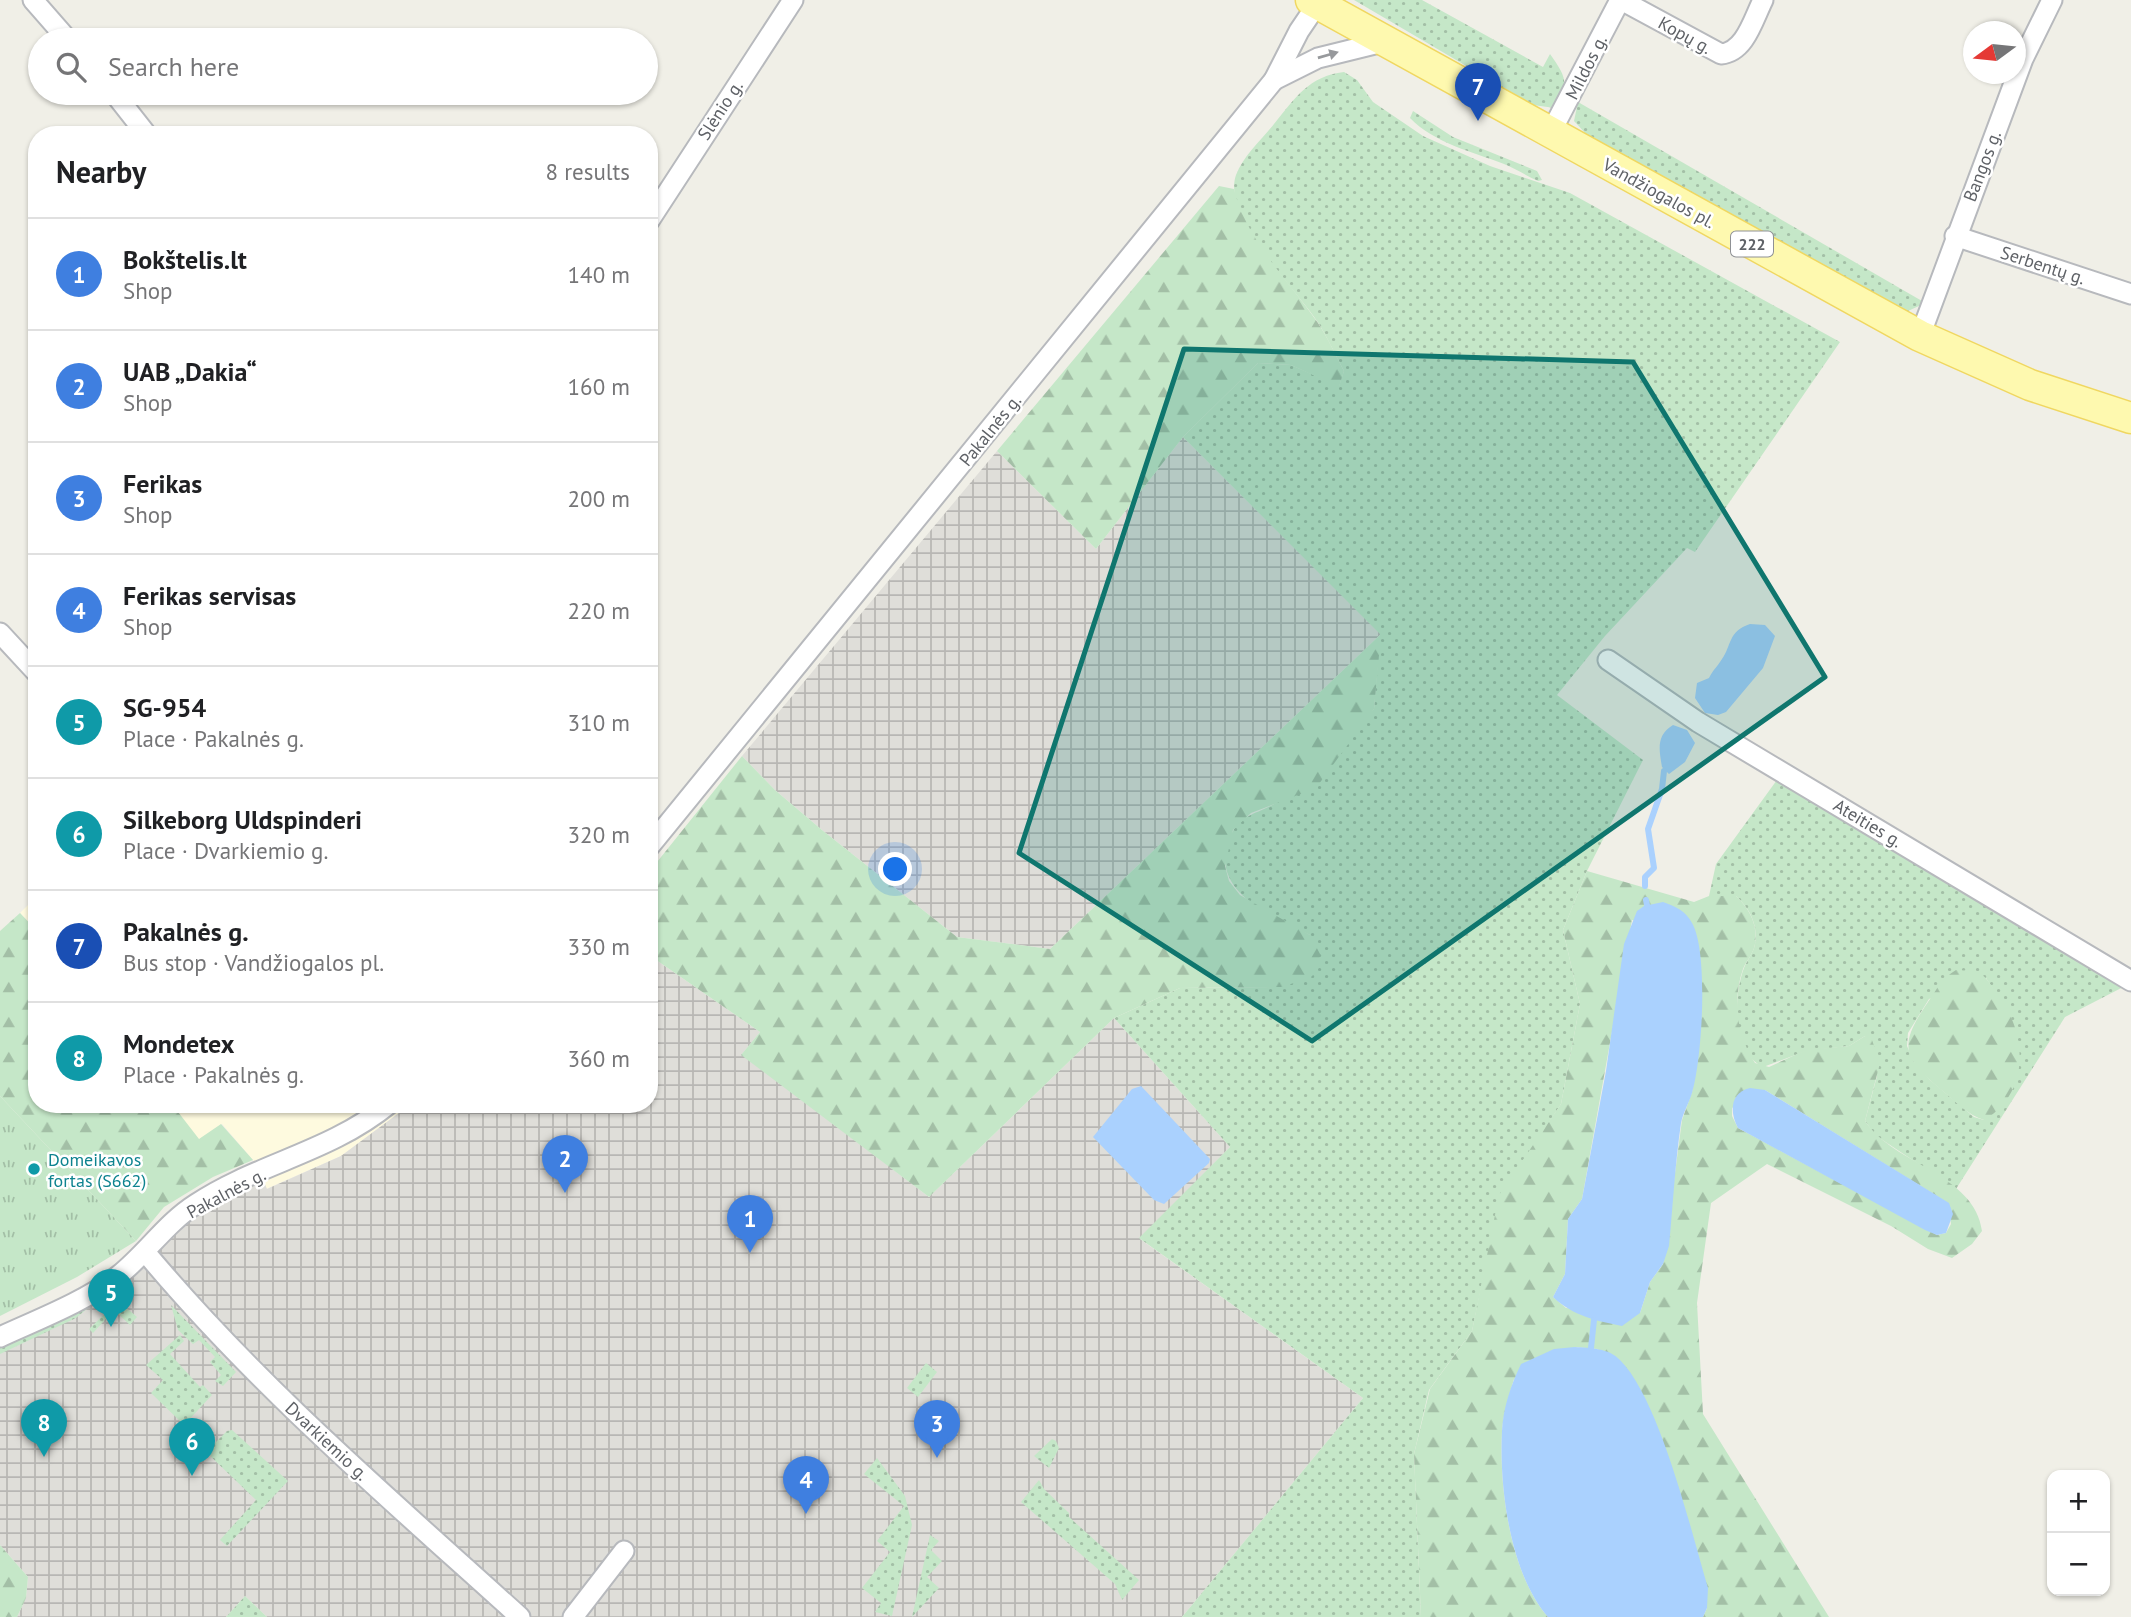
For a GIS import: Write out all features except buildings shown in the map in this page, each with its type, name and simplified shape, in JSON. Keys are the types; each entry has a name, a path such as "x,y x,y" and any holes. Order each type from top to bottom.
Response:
{"main road":[{"name":"Vandžiogalos pl.","path":"1316,1 1920,336 2030,385 2131,418"}],"street":[{"path":"33,0 58,28"},
{"name":"Slėnio g.","path":"658,207 793,0"},
{"name":"Kopų g.","path":"1621,0 1721,54 1732,53 1739,47 1763,0"},
{"name":"Mildos g.","path":"1551,132 1621,0"},
{"name":"Bangos g.","path":"1920,336 2023,59 2052,0"},
{"name":"Pakalnės g.","path":"658,836 1274,80 1316,1"},
{"path":"1274,80 1292,68 1318,58 1388,41"},
{"path":"123,105 140,126"},
{"name":"Serbentų g.","path":"1955,236 2131,294"},
{"path":"0,633 28,663"},
{"name":"Ateities g.","path":"1608,660 1698,722 2131,981"},
{"name":"Pakalnės g.","path":"0,1337 115,1278 146,1253 196,1204 347,1134 376,1113"},
{"name":"Dvarkiemio g.","path":"146,1253 197,1313 288,1406 520,1617"},
{"path":"573,1617 624,1551"}],"highlighted area":[{"path":"1184,349 1633,362 1825,677 1312,1041 1019,853"}],"shaded area":[{"path":"1183,437 1381,634 1050,949 957,937 822,830 775,790 742,756 997,451 1096,549"},
{"path":"28,905 28,921 20,913"},
{"path":"658,961 760,1032 742,1054 929,1197 1114,1018 1230,1147 1140,1239 1363,1398 1182,1617 267,1617 245,1596 226,1617 17,1617 26,1598 28,1577 0,1545 0,1337 90,1293 161,1236 260,1173 267,1189 341,1156 399,1113 658,1113"},
{"path":"178,1113 399,1113 341,1156 266,1189 253,1160 222,1124 199,1140"}],"green space":[{"path":"1354,0 1422,0 1543,67 1550,54 1563,75 1564,86 1560,99 1555,108 1533,105"},
{"path":"1344,72 1357,80 1373,102 1423,136 1490,166 1570,193 1840,342 1695,552 1687,548 1605,636 1557,695 1643,760 1587,871 1563,930 1580,1004 1561,1104 1544,1130 1484,1274 1472,1331 1429,1390 1414,1454 1421,1617 1182,1617 1363,1398 1139,1238 1230,1147 1114,1018 1180,988 1281,987 1310,935 1259,909 1244,897 1233,884 1226,869 1226,851 1237,825 1281,799 1374,709 1380,634 1183,437 1258,363 1291,365 1339,386 1344,371 1326,336 1250,232 1234,192 1236,175 1243,161 1296,97 1321,78"},
{"path":"1578,102 1922,301 1921,305 1908,311 1902,309 1588,136 1574,121"},
{"path":"1413,111 1453,137 1537,171 1542,180 1538,181 1430,134 1410,118"},
{"path":"1219,186 1234,189 1248,226 1258,243 1322,329 1344,371 1339,387 1291,365 1258,363 1183,437 1096,549 997,451"},
{"path":"1381,634 1374,709 1316,788 1251,813 1233,830 1225,866 1229,881 1240,895 1310,935 1320,954 1318,970 1310,978 1281,987 1180,988 1114,1018 929,1197 741,1055 760,1032 658,961 658,861 742,756 775,790 822,830 957,937 1050,949"},
{"path":"1782,773 2131,983 2065,1017 1956,1189 1875,1135 1865,1121 1877,1076 1865,1036 1849,1046 1806,1051 1763,1067 1753,1060 1740,1037 1737,1008 1740,980 1756,937 1754,923 1736,896 1709,896 1716,864","holes":["1986,978 1993,989 1984,1120 1974,1117 1930,1080 1914,1062 1907,1046 1908,1033 1929,999"]},
{"path":"1587,871 1694,902 1709,896 1736,896 1749,911 1756,937 1743,969 1737,1005 1740,1029 1755,1063 1769,1067 1806,1050 1849,1046 1865,1036 1872,1040 1880,1063 1865,1121 1895,1149 1950,1183 1965,1196 1976,1212 1982,1231 1972,1244 1952,1258 1928,1249 1891,1226 1767,1164 1711,1203 1697,1303 1703,1414 1829,1617 1703,1617 1707,1608 1598,1349 1575,1347 1514,1379 1503,1425 1503,1478 1510,1529 1524,1578 1548,1617 1421,1617 1414,1454 1430,1389 1472,1331 1499,1195 1561,1104 1580,1004 1563,930","holes":["1632,920 1697,938 1698,1058 1692,1092 1682,1120 1663,1264 1650,1282 1640,1313 1566,1308 1553,1297 1565,1274 1568,1219 1582,1199","1765,1090 1948,1203 1951,1224 1946,1233 1937,1235 1738,1128 1732,1116 1732,1108"]},
{"path":"20,913 28,921 28,1113 179,1113 199,1139 221,1124 253,1160 213,1177 164,1207 136,1241 0,1096 0,931"},
{"path":"1956,970 1975,972 1986,978 2006,1008 2018,1042 2020,1060 2010,1094 2000,1108 1984,1120 1967,1112 1930,1080 1920,1070 1909,1051 1909,1041 1918,1017 1940,984"},
{"name":"Domeikavos fortas (S662)","path":"0,1096 136,1241 77,1277 0,1316"},
{"path":"99,1299 76,1318 0,1354 0,1347"},
{"path":"116,1303 122,1304 137,1317 130,1325 114,1310 93,1333 89,1329"},
{"path":"171,1305 236,1372 223,1386 215,1381 221,1375 210,1362 215,1357 199,1340 193,1344 178,1330"},
{"path":"180,1335 184,1341 170,1354 200,1387 203,1385 212,1395 184,1425 151,1393 163,1380 146,1365"},
{"path":"926,1363 937,1372 918,1397 907,1388"},
{"path":"232,1430 288,1481 227,1546 220,1540 256,1500 206,1452 227,1431"},
{"path":"1052,1439 1059,1448 1049,1468 1034,1456"},
{"path":"877,1458 905,1496 912,1525 892,1616 875,1612 881,1603 862,1588 890,1552 877,1541 904,1506 864,1474"},
{"path":"1039,1480 1044,1489 1069,1513 1069,1517 1139,1580 1122,1600 1115,1584 1021,1502"},
{"path":"930,1535 939,1541 931,1550 942,1561 927,1577 939,1588 912,1617"},
{"path":"0,1545 28,1577 26,1598 17,1617 0,1617"},
{"path":"245,1596 267,1617 226,1617"}],"water":[{"path":"1750,624 1765,625 1775,636 1763,668 1726,712 1718,715 1705,713 1695,698 1697,683 1709,678 1734,634"},
{"path":"1673,725 1687,730 1695,743 1685,762 1669,774 1662,767 1660,743 1664,733"},
{"path":"1663,902 1686,915 1697,937 1702,981 1699,1057 1692,1093 1681,1123 1669,1246 1663,1264 1650,1282 1640,1313 1622,1326 1577,1313 1553,1297 1565,1274 1568,1219 1582,1199 1606,1071 1624,944 1637,911 1644,906"},
{"path":"1141,1086 1210,1159 1209,1163 1164,1204 1154,1200 1093,1137 1132,1089"},
{"path":"1750,1088 1765,1090 1949,1203 1953,1214 1946,1233 1937,1235 1925,1230 1738,1128 1733,1104 1738,1094"},
{"path":"1554,1349 1599,1349 1616,1356 1635,1379 1648,1404 1673,1468 1708,1588 1707,1608 1703,1617 1548,1617 1524,1578 1505,1503 1502,1453 1506,1405 1521,1364"}],"waterway":[{"path":"1645,886 1645,877 1654,868 1648,829 1662,789 1664,771"},
{"path":"1646,900 1647,905"},
{"path":"1591,1348 1594,1320"}],"place":[{"name":"Pakalnės g.","path":"1478,121"},
{"name":"Domeikavos fortas (S662)","path":"34,1169"},
{"name":"UAB „Dakia“","path":"565,1193"},
{"name":"Bokštelis.lt","path":"750,1253"},
{"name":"SG-954","path":"111,1327"},
{"name":"Mondetex","path":"44,1457"},
{"name":"Ferikas","path":"937,1458"},
{"name":"Silkeborg Uldspinderi","path":"192,1476"},
{"name":"Ferikas servisas","path":"806,1514"}]}
